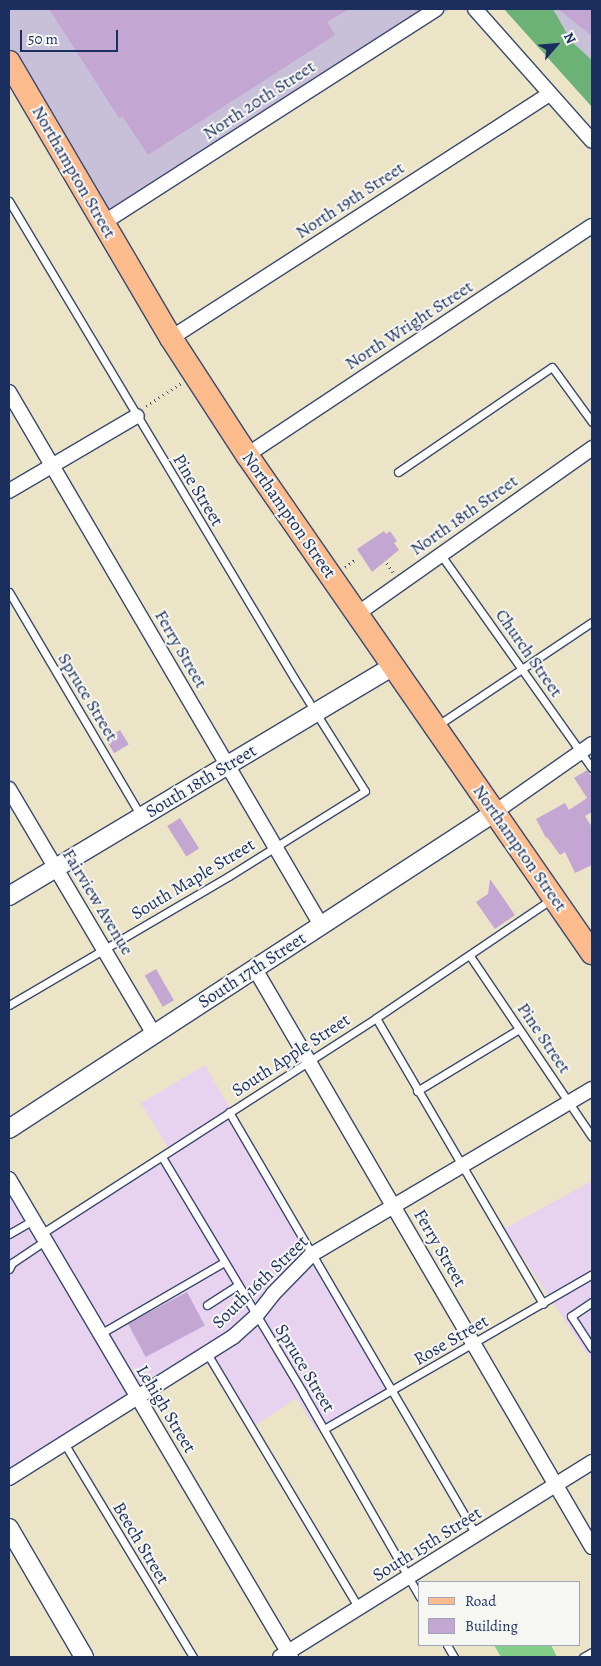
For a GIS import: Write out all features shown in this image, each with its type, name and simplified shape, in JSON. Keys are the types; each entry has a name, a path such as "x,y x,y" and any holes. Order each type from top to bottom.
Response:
{"main road":[{"name":"Northampton Street","path":"12,73 171,338 247,455 592,954"}],"street":[{"name":"North 20th Street","path":"103,223 436,9"},
{"path":"475,9 592,141"},
{"name":"North 19th Street","path":"171,338 550,94"},
{"name":"North Wright Street","path":"247,455 592,226"},
{"name":"Ferry Street","path":"9,392 321,925"},
{"path":"9,491 137,416"},
{"name":"North 18th Street","path":"357,614 592,448"},
{"name":"South 18th Street","path":"9,896 394,666"},
{"path":"495,812 592,744"},
{"name":"Fairview Avenue","path":"9,788 154,1034"},
{"name":"South 17th Street","path":"9,1129 495,812"},
{"name":"Ferry Street","path":"255,968 592,1547"},
{"name":"South 16th Street","path":"9,1478 137,1397 208,1355 233,1337 256,1316 273,1294 311,1255 592,1088"},
{"name":"Lehigh Street","path":"9,1179 286,1656"},
{"name":"South 15th Street","path":"286,1656 592,1462"},
{"path":"9,1528 84,1657"}],"lane":[{"name":"Pine Street","path":"9,202 365,791"},
{"path":"398,472 552,367 592,422"},
{"name":"Church Street","path":"441,555 592,768"},
{"name":"Spruce Street","path":"9,592 141,817"},
{"path":"435,727 523,670 592,622"},
{"name":"South Maple Street","path":"9,1005 276,847 365,791"},
{"name":"South Apple Street","path":"9,1269 12,1263 43,1238 229,1112 376,1018 554,898"},
{"name":"Pine Street","path":"470,956 592,1137"},
{"path":"376,1018 542,1304"},
{"path":"417,1090 519,1028"},
{"path":"229,1112 476,1536"},
{"name":"Spruce Street","path":"162,1157 324,1429 418,1593"},
{"path":"9,1234 32,1220"},
{"path":"100,1334 224,1262"},
{"name":"Rose Street","path":"324,1429 474,1344 592,1274"},
{"path":"207,1305 238,1286"},
{"path":"592,1302 570,1316 592,1348"},
{"path":"208,1355 359,1609"},
{"name":"Beech Street","path":"64,1443 193,1657"},
{"path":"448,1646 454,1657"},
{"path":"583,1657 592,1652"}],"path":[{"path":"137,416 152,402 195,375"},
{"path":"345,567 356,559"},
{"path":"387,563 393,572"}],"shaded area":[{"path":"9,9 450,9 109,224 9,63"},
{"path":"553,9 592,9 592,60 572,42"},
{"path":"205,1065 392,1392 317,1431 296,1398 255,1426 208,1350 9,1474 9,1169 44,1232 168,1148 141,1103"},
{"path":"592,1181 592,1361 504,1229"}],"green space":[{"path":"504,9 553,9 572,42 592,60 592,107"},
{"path":"495,1646 552,1646 557,1657 501,1657"}],"building":[{"path":"49,9 349,9 327,22 335,35 148,155 122,116 119,118"},
{"path":"558,9 592,9 592,36"},
{"path":"384,531 386,534 390,531 397,541 394,543 399,550 372,572 357,549"},
{"path":"120,730 129,745 114,753 105,739"},
{"path":"587,770 592,777 592,812 585,816 592,827 592,865 575,873 565,852 560,855 546,838 536,819 565,803 569,810 587,798 574,778"},
{"path":"180,818 199,849 186,856 167,826"},
{"path":"490,879 515,915 495,929 476,902 488,894"},
{"path":"156,969 174,1000 163,1007 145,976"},
{"path":"187,1292 205,1326 146,1357 128,1323"}]}
